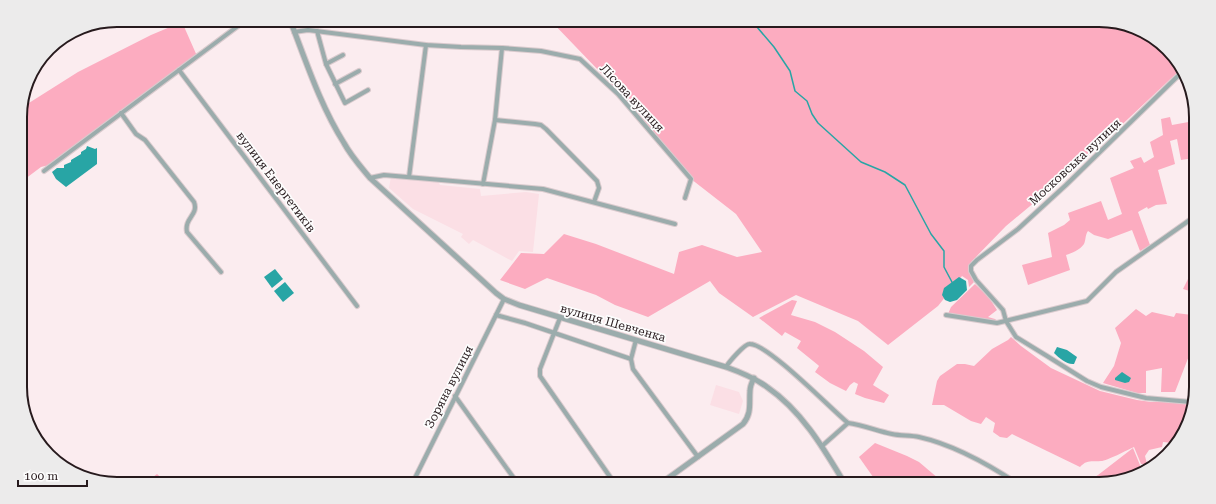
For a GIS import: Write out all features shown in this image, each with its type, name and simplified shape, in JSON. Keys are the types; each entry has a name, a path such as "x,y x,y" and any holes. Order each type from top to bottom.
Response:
{"street":[{"path":"44,171 237,27"},
{"name":"вулиця Шевченка","path":"292,27 332,121 353,158 370,178 504,299 560,318 726,367 754,378 790,406 822,446 841,477"},
{"name":"Лісова вулиця","path":"294,32 308,30 426,45 502,48 541,52 580,59 618,94 691,179 685,198"},
{"path":"317,31 326,64 345,103 368,90"},
{"path":"409,177 426,45"},
{"path":"483,184 495,120 502,48"},
{"path":"326,64 343,55"},
{"name":"вулиця Енергетиків","path":"179,70 357,306"},
{"path":"335,84 359,71"},
{"name":"Московська вулиця","path":"1006,321 1003,310 976,280 971,271 971,266 1018,229 1061,190 1179,75"},
{"path":"121,114 136,134 145,140 194,202 196,206 195,211 187,224 187,232 221,272"},
{"path":"495,120 541,125 546,129 598,181 598,188 594,202"},
{"path":"370,178 384,175 543,189 675,224"},
{"path":"946,315 997,323 1087,301 1116,272 1189,221"},
{"name":"Зоряна вулиця","path":"416,477 504,299"},
{"path":"496,315 525,323 631,359"},
{"path":"560,318 540,370 540,376 610,477"},
{"path":"1006,321 1016,337 1094,384 1119,392 1146,398 1188,402"},
{"path":"636,340 631,359 633,369 698,457"},
{"path":"726,367 746,344 751,344 773,355 848,424"},
{"path":"670,477 746,421 751,407 750,388 754,378"},
{"path":"455,396 513,477"},
{"path":"822,446 848,424 857,424 893,434 919,437 948,446 968,454 1006,477"}],"shaded area":[{"path":"170,27 184,27 197,56 53,164 41,167 27,178 28,103 78,72"},
{"path":"557,27 1099,27 1117,29 1139,36 1158,49 1167,58 1177,73 1077,167 1006,226 972,261 968,267 974,282 969,287 968,280 962,276 938,306 888,345 858,321 796,295 753,317 719,293 710,281 648,317 615,305 596,295 547,278 525,289 500,280 521,253 544,254 564,234 596,244 674,274 679,252 702,245 737,257 762,252 736,214 691,179 624,97"},
{"path":"1170,117 1172,125 1189,122 1189,159 1181,160 1177,139 1170,141 1175,164 1158,170 1167,204 1156,205 1148,209 1147,207 1138,212 1150,245 1140,251 1132,230 1108,239 1094,235 1088,231 1085,242 1082,246 1076,251 1066,255 1070,270 1028,285 1022,265 1052,257 1048,233 1064,225 1070,220 1068,213 1101,201 1108,220 1122,214 1110,178 1134,168 1130,161 1141,157 1144,163 1154,157 1150,142 1163,135 1161,119"},
{"path":"391,177 438,181 440,185 480,189 481,196 526,192 539,194 533,252 519,251 512,261 473,240 469,244 461,237 463,234 413,209 389,188"},
{"path":"1189,277 1189,291 1183,289"},
{"path":"975,284 988,296 997,310 988,317 997,321 948,314 951,307"},
{"path":"792,300 797,301 791,315 815,322 835,332 864,351 883,367 873,385 889,395 884,403 855,394 858,384 854,382 846,391 830,383 815,372 819,366 797,348 801,341 785,332 782,336 759,318"},
{"path":"1136,309 1146,316 1152,312 1174,317 1176,313 1189,315 1189,356 1175,392 1161,392 1162,368 1146,371 1146,393 1137,393 1103,383 1114,366 1121,343 1115,328"},
{"path":"1011,337 1051,368 1100,391 1151,402 1188,402 1180,427 1169,443 1163,442 1162,447 1149,450 1145,456 1147,463 1145,464 1141,464 1134,447 1108,459 1087,462 1080,467 1012,434 1007,438 1000,437 993,432 995,423 986,417 981,424 971,421 944,405 932,405 937,381 940,376 957,364 974,366 992,349"},
{"path":"716,385 739,392 743,401 739,414 710,405"},
{"path":"875,443 919,462 937,477 873,477 859,457"},
{"path":"1133,448 1141,467 1117,475 1095,477"},
{"path":"157,474 160,477 153,477"}],"water":[{"path":"87,146 95,149 97,148 97,164 66,187 56,179 52,172 57,168 64,168 64,165 71,162 71,160 81,154"},
{"path":"275,269 283,279 272,288 264,277"},
{"path":"959,277 966,281 967,290 957,300 950,302 945,300 942,295 944,288"},
{"path":"285,282 294,293 283,302 274,291"},
{"path":"1057,347 1067,350 1077,357 1074,364 1066,362 1054,353"},
{"path":"1122,372 1131,378 1129,382 1125,383 1115,380 1115,378"}],"waterway":[{"path":"757,27 774,47 790,71 795,91 807,101 812,114 818,123 861,162 885,172 905,185 931,234 944,251 944,267 953,284"}]}
